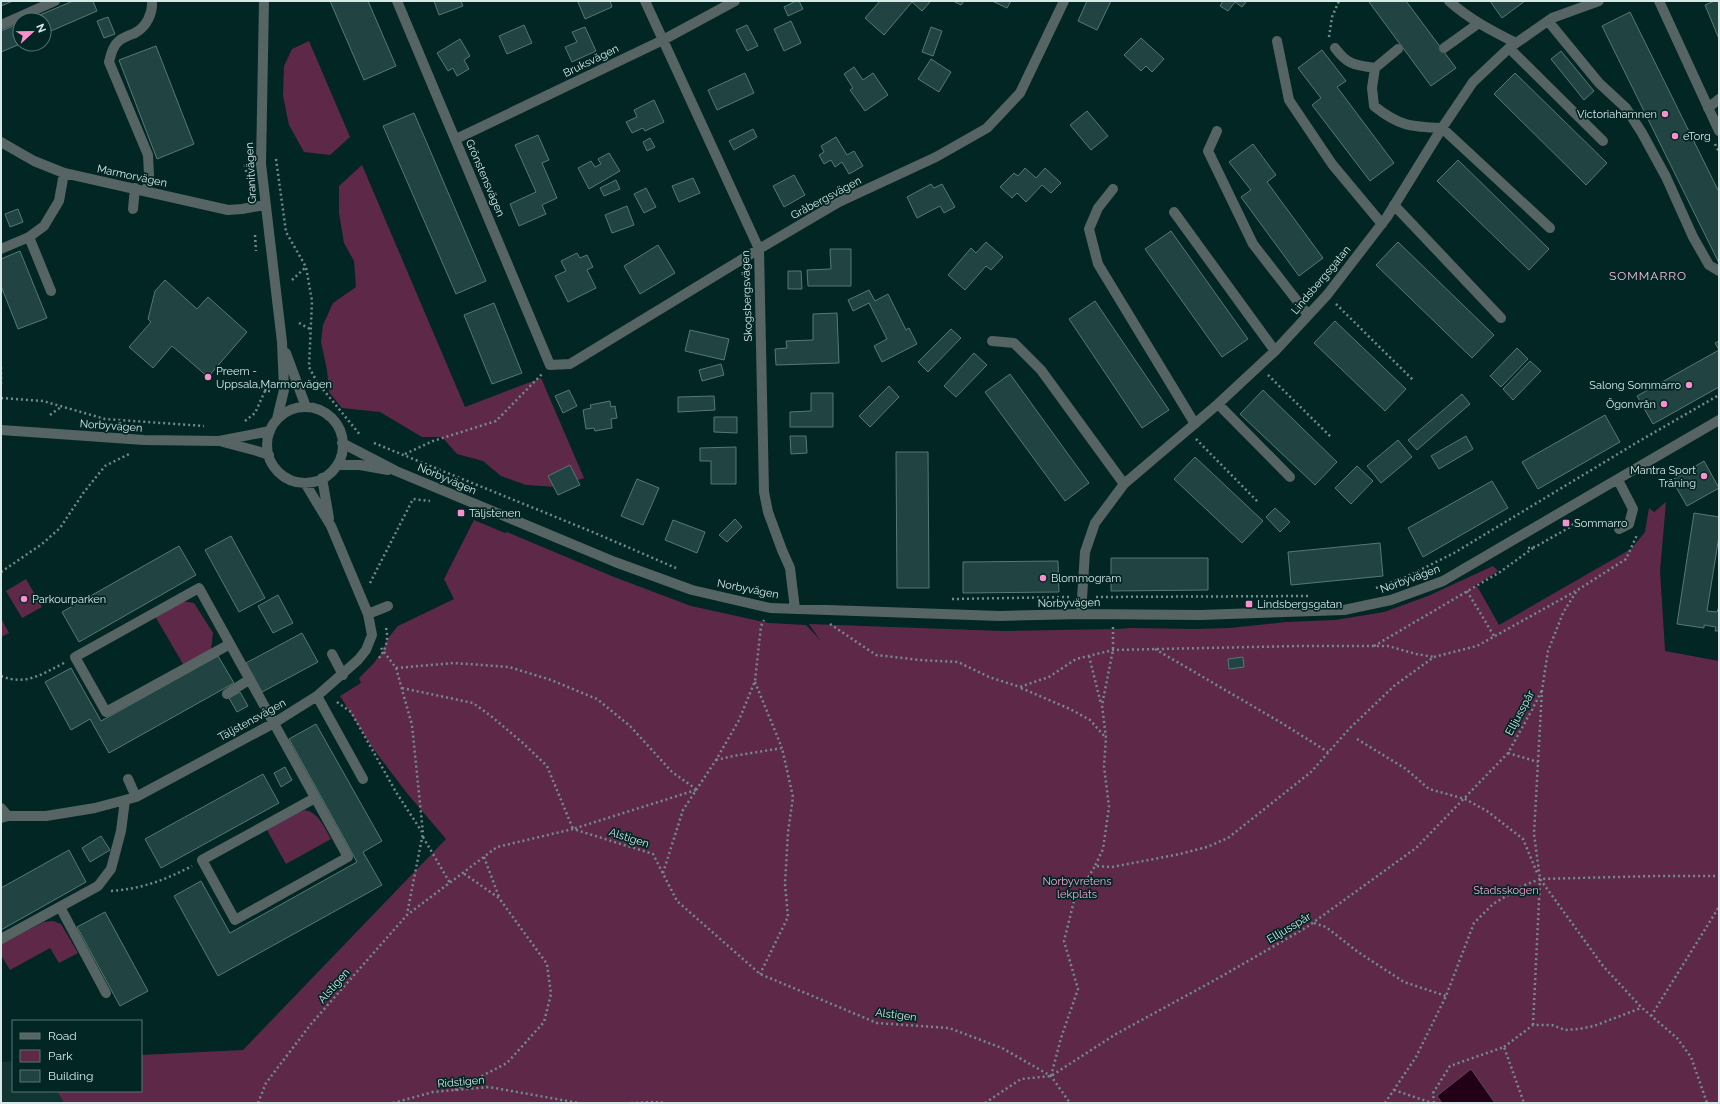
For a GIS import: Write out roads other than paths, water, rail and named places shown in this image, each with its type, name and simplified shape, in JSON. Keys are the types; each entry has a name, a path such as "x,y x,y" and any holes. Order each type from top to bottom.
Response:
{"street":[{"path":"1,25 55,1"},
{"path":"147,191 149,175 148,156 110,62 112,49 120,39 145,26 150,15 152,1"},
{"name":"Granitvägen","path":"264,1 261,164 264,205 282,342 284,390 278,419"},
{"name":"Grönstensvägen","path":"397,1 550,364"},
{"name":"Skogsbergsvägen","path":"645,1 759,249 764,492 768,512 790,568 795,609"},
{"name":"Bruksvägen","path":"456,139 663,40 735,1"},
{"name":"Gråbergsvägen","path":"550,364 570,364 839,202 936,156 987,128 1020,94 1064,1"},
{"path":"1449,1 1460,11 1512,46 1603,141"},
{"name":"Lindsbergsgatan","path":"1081,614 1085,552 1095,523 1124,484 1218,404 1259,366 1327,295 1382,224 1442,128 1473,82 1512,46 1548,21 1576,5 1599,1"},
{"path":"1659,1 1719,131"},
{"path":"1548,21 1599,83 1626,108 1642,133 1666,177 1693,237 1710,265 1719,272"},
{"path":"1444,48 1479,23"},
{"path":"1277,41 1289,100 1332,164 1382,224"},
{"path":"1335,48 1344,60 1354,65 1374,68"},
{"path":"1398,49 1374,68 1372,88 1374,106 1389,118 1415,127 1442,128 1550,228"},
{"path":"1708,108 1719,99"},
{"path":"1216,131 1208,151 1253,244 1308,315"},
{"name":"Marmorvägen","path":"1,142 34,161 64,173 228,210 264,205"},
{"path":"1,249 29,237 44,226 60,201 64,173"},
{"path":"133,209 135,188"},
{"path":"1113,189 1098,208 1089,229 1098,264 1191,427"},
{"path":"1394,205 1501,318"},
{"path":"1174,212 1275,351"},
{"path":"29,237 51,291"},
{"path":"992,341 1014,343 1041,370 1124,484"},
{"name":"Granitvägen","path":"282,342 306,407"},
{"path":"1218,404 1290,477"},
{"path":"306,407 319,409 330,416 338,425 342,437 342,453 337,465 329,474 314,482 298,482 285,478 275,468 266,444 270,431 278,419 292,410 306,407"},
{"name":"Norbyvägen","path":"342,443 396,471 615,562 685,587 770,608 1000,616 1081,614 1200,615 1344,610 1391,600 1443,581 1719,420"},
{"name":"Norbyvägen","path":"1,430 144,440 219,442 269,455"},
{"name":"Norbyvägen","path":"219,442 270,431"},
{"name":"Norbyvägen","path":"337,465 360,465 396,471"},
{"path":"322,478 331,526"},
{"path":"1618,480 1633,509 1629,524 1620,529"},
{"path":"305,482 331,526 368,614 388,606"},
{"path":"230,644 106,712 75,657 199,588 348,857 235,920 202,860 315,798"},
{"name":"Täljstensvägen","path":"3,814 46,816 95,808 136,797 319,699 366,650 372,635 368,614"},
{"path":"332,654 343,675"},
{"path":"227,694 250,679"},
{"path":"319,699 363,779"},
{"path":"128,779 136,797"},
{"path":"1,939 98,886 111,869 121,831 125,800"},
{"path":"60,907 106,993"}],"place":[{"name":"Victoriahamnen","path":"1665,114"},
{"name":"eTorg","path":"1675,136"},
{"name":"Preem - Uppsala,Marmorvägen","path":"208,377"},
{"name":"Salong Sommarro","path":"1689,385"},
{"name":"Ögonvrån","path":"1664,404"},
{"name":"Mantra Sport Träning","path":"1704,476"},
{"name":"Täljstenen","path":"461,513"},
{"name":"Sommarro","path":"1566,523"},
{"name":"Blommogram","path":"1043,578"},
{"name":"Parkourparken","path":"24,599"},
{"name":"Lindsbergsgatan","path":"1249,604"}],"district":[{"name":"SOMMARRO","path":"1648,276"}],"park label":[{"name":"Norbyvretens lekplats","path":"1077,887"},
{"name":"Stadsskogen","path":"1506,890"}]}
